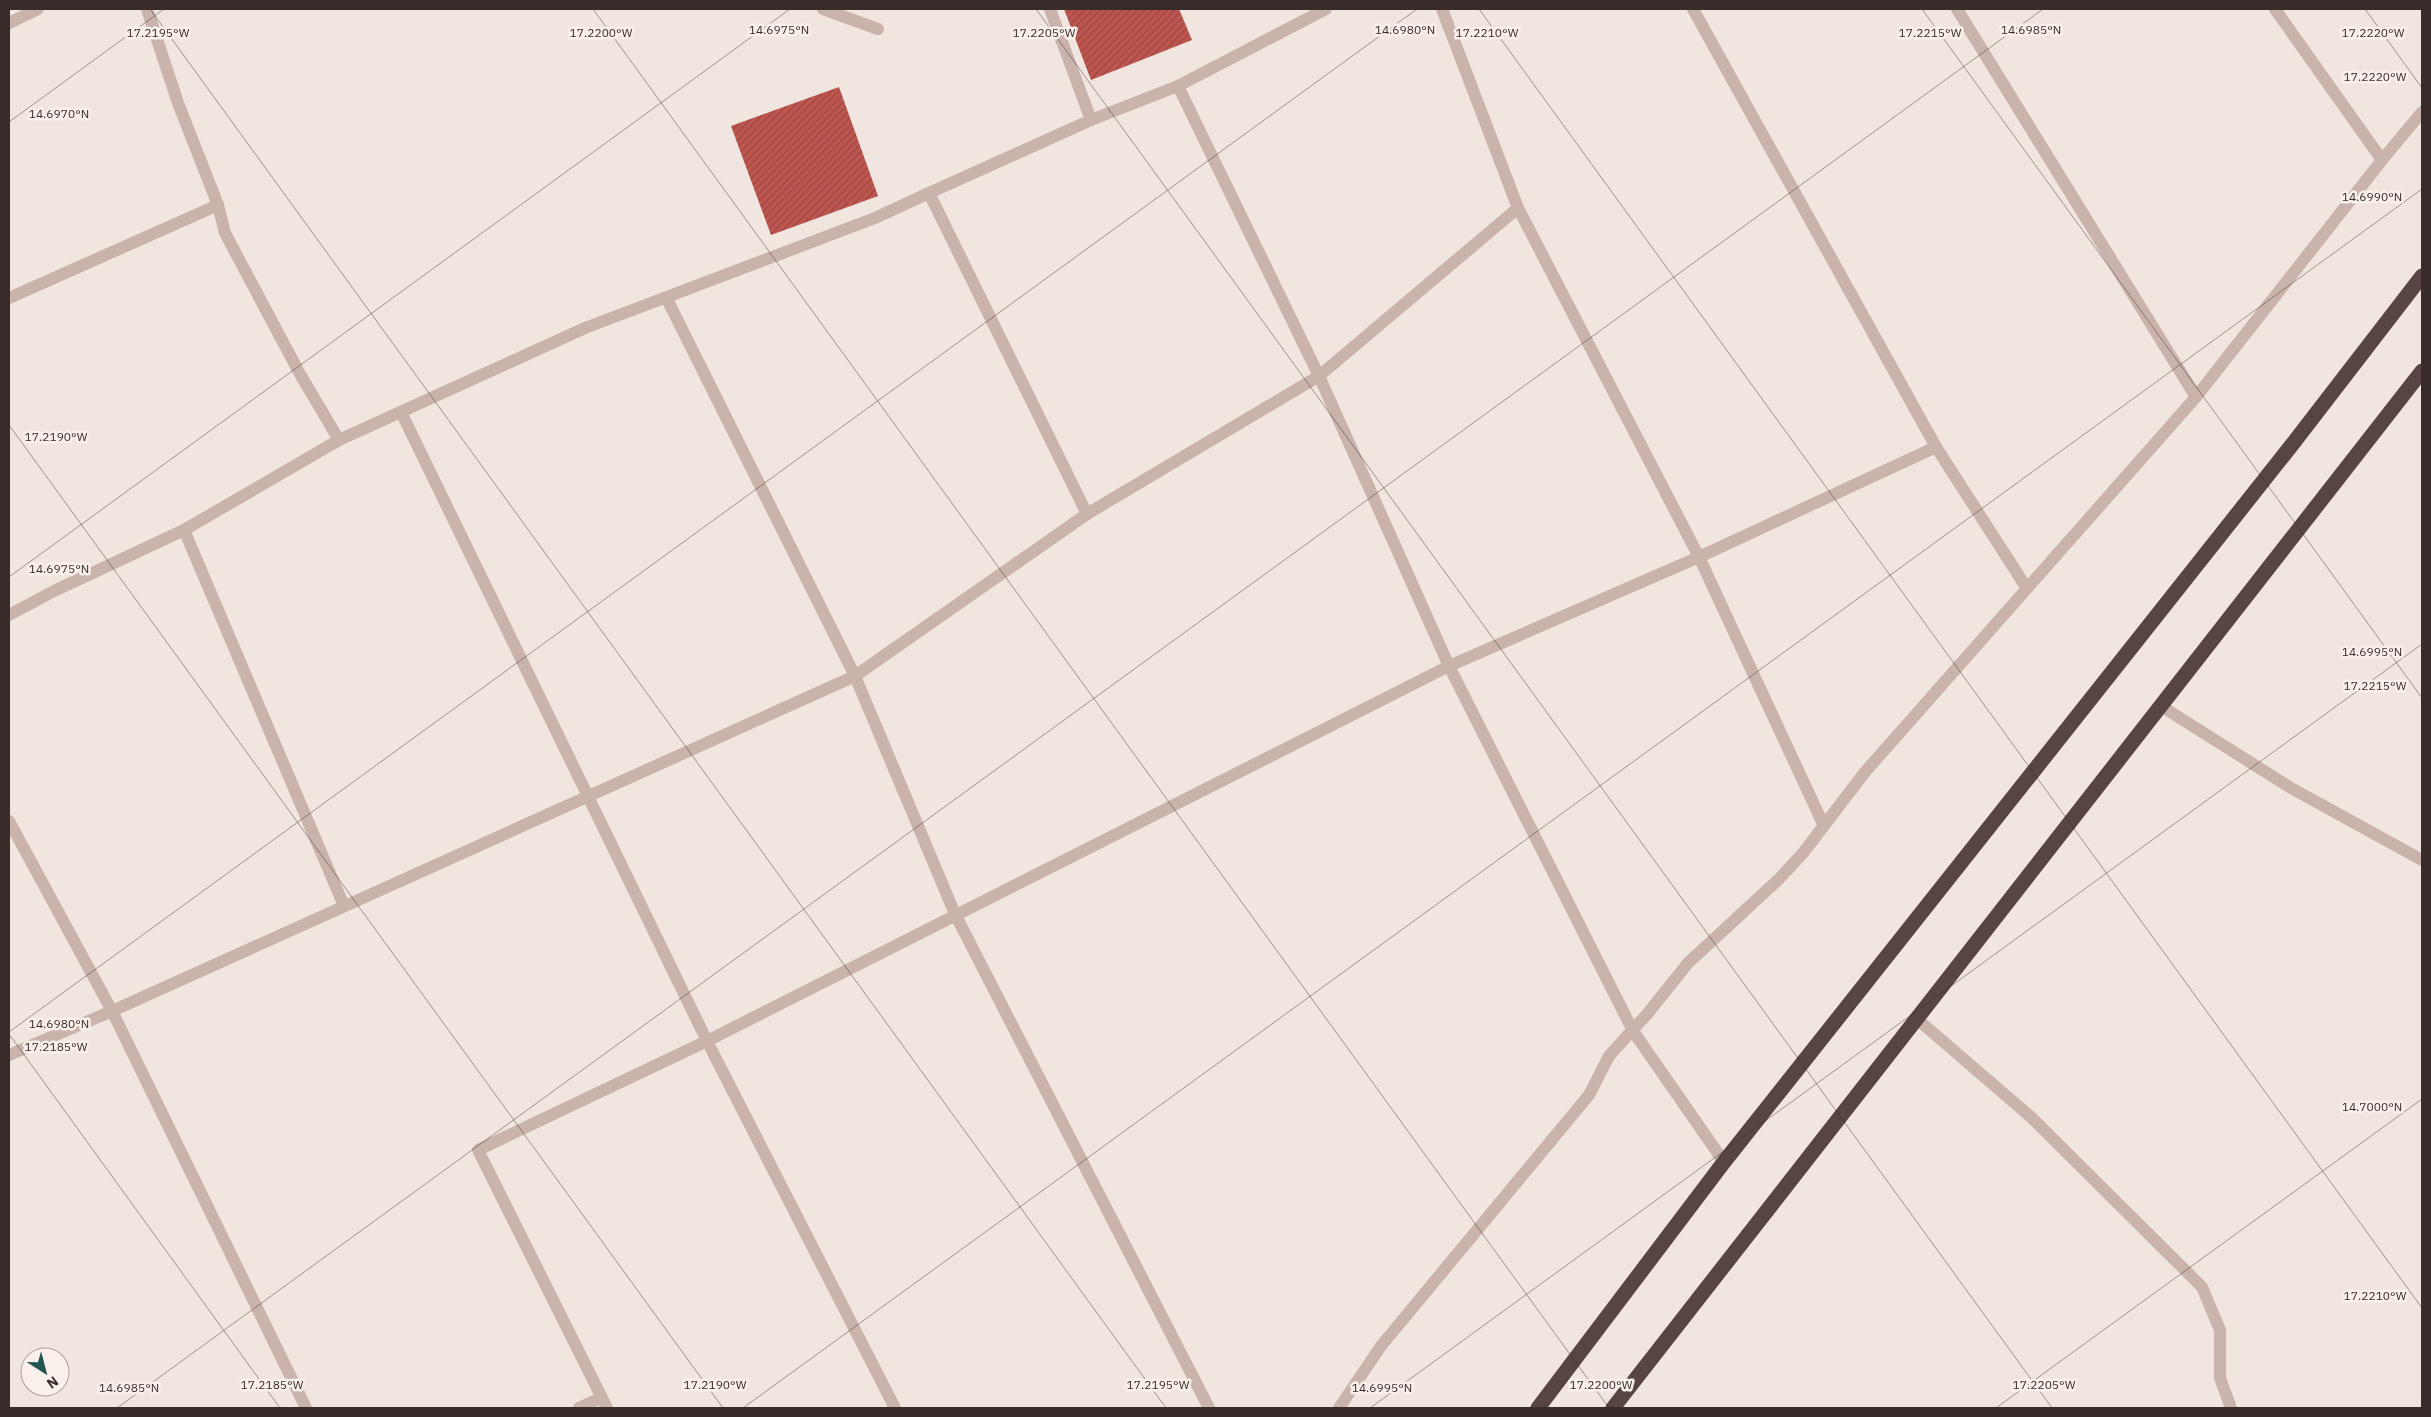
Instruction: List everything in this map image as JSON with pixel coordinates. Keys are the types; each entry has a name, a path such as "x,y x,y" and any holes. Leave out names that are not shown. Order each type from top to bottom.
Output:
{"highway":[{"path":"1538,1408 1724,1162 2291,446 2422,276"},
{"path":"1613,1408 2422,371"}],"street":[{"path":"9,23 38,9"},
{"path":"147,9 178,103 218,205 225,233 300,374 339,440"},
{"path":"823,9 878,29"},
{"path":"1050,9 1091,120"},
{"path":"9,615 54,591 184,530 339,440 585,328 667,299 875,218 1091,120 1178,86 1326,9"},
{"path":"1442,9 1518,208 1699,557 1824,826"},
{"path":"1693,9 1936,448 2026,587"},
{"path":"1957,9 2196,397"},
{"path":"2275,9 2382,160"},
{"path":"1178,86 1319,376 1449,666 1633,1031 1724,1162"},
{"path":"1339,1408 1381,1346 1589,1095 1609,1056 1633,1031 1688,963 1779,879 1803,853 1865,772 2026,587 2196,397 2382,160 2422,112"},
{"path":"929,193 1087,514"},
{"path":"9,298 218,205"},
{"path":"9,1055 855,676 1087,514 1319,376 1518,208"},
{"path":"667,299 855,676 955,914 1209,1408"},
{"path":"402,412 587,797 707,1041 895,1408"},
{"path":"579,1408 604,1403 478,1150 707,1041 1449,666 1699,557 1936,448"},
{"path":"184,530 344,906"},
{"path":"2161,706 2291,788 2422,860"},
{"path":"9,821 112,1010 306,1408"},
{"path":"1917,1019 2032,1118 2202,1287 2220,1330 2220,1378 2231,1408"}],"building":[{"path":"1064,9 1179,9 1192,40 1091,80"},
{"path":"839,87 878,196 771,235 731,126"}]}
